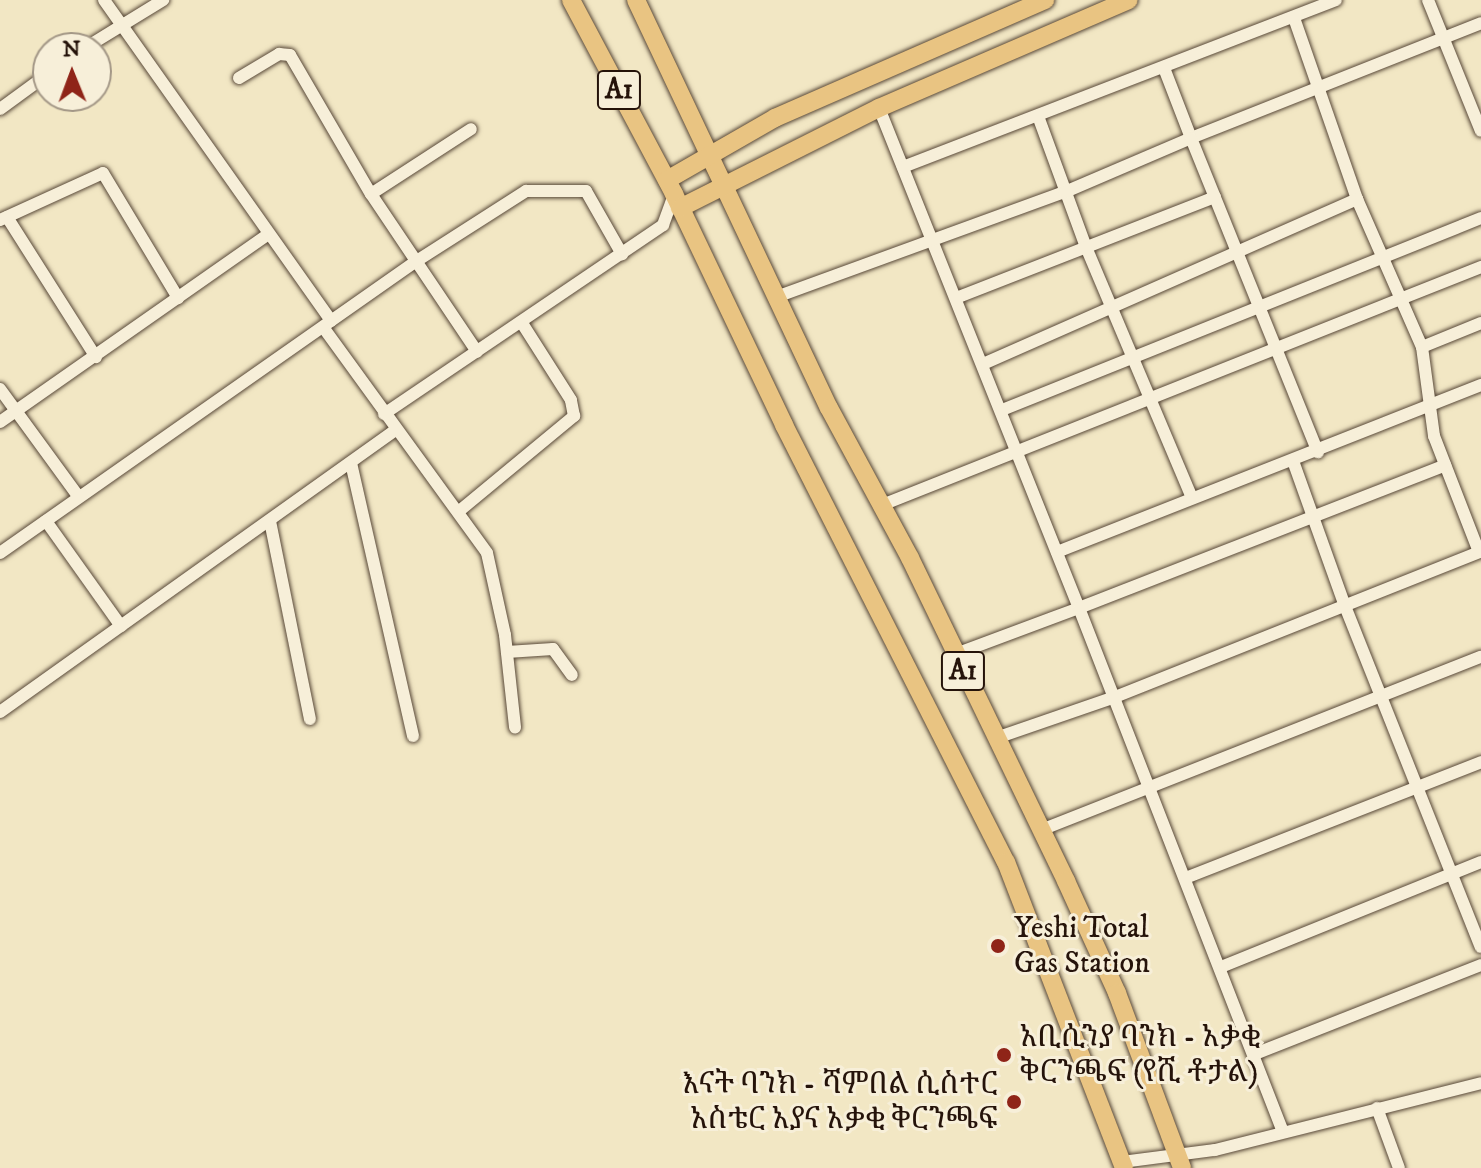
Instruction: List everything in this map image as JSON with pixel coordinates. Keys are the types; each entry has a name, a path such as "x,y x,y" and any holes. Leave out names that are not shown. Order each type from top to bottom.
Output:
{"main road":[{"name":"A1","path":"571,0 674,194 780,416 1006,862 1123,1165"},
{"name":"A1","path":"636,0 776,297 1041,830 1117,993 1180,1162"},
{"path":"674,194 709,157 775,118 1045,0"},
{"path":"674,194 722,184 879,108 1129,0"}],"street":[{"path":"104,0 327,324 384,414 487,553 507,652 515,727"},
{"path":"107,32 163,0"},
{"path":"903,167 1336,0"},
{"path":"1428,0 1481,131"},
{"path":"996,738 1115,697 1480,552 1434,436 1422,347 1403,297 1357,199 1294,18"},
{"path":"776,297 932,237 1065,192 1318,86 1481,23"},
{"path":"239,78 279,54 290,55 371,194 477,352"},
{"path":"1164,68 1279,347 1318,452"},
{"path":"0,109 32,86"},
{"path":"879,108 1188,877 1283,1132"},
{"path":"1038,116 1086,247 1191,496"},
{"path":"371,194 471,129"},
{"path":"96,357 3,219 103,173 178,298"},
{"path":"0,553 415,262 511,199 539,188 586,191 622,254"},
{"path":"384,414 663,225 674,194"},
{"path":"956,298 1215,197"},
{"path":"983,364 1357,199"},
{"path":"1002,410 1481,218"},
{"path":"0,422 266,236"},
{"path":"882,505 1016,449 1481,267"},
{"path":"458,512 574,416 571,400 522,323"},
{"path":"1422,347 1481,323"},
{"path":"1057,552 1191,496 1318,452 1481,385"},
{"path":"0,389 78,496"},
{"path":"0,712 396,430"},
{"path":"1293,461 1345,606 1481,947"},
{"path":"351,463 407,689 413,736"},
{"path":"955,654 1445,465"},
{"path":"46,521 121,626"},
{"path":"270,521 310,719"},
{"path":"507,652 553,649 572,675"},
{"path":"1041,830 1151,791 1481,657"},
{"path":"1188,877 1481,762"},
{"path":"1221,967 1481,862"},
{"path":"1255,1054 1481,965"},
{"path":"1123,1165 1180,1162 1283,1132 1481,1083"},
{"path":"1377,1108 1399,1168"}],"place":[{"name":"Yeshi Total Gas Station","path":"998,946"},
{"name":"አቢሲንያ ባንክ - አቃቂ ቅርንጫፍ (የሺ ቶታል)","path":"1004,1055"},
{"name":"እናት ባንክ - ሻምበል ሲስተር አስቴር አያና አቃቂ ቅርንጫፍ","path":"1014,1102"}]}
